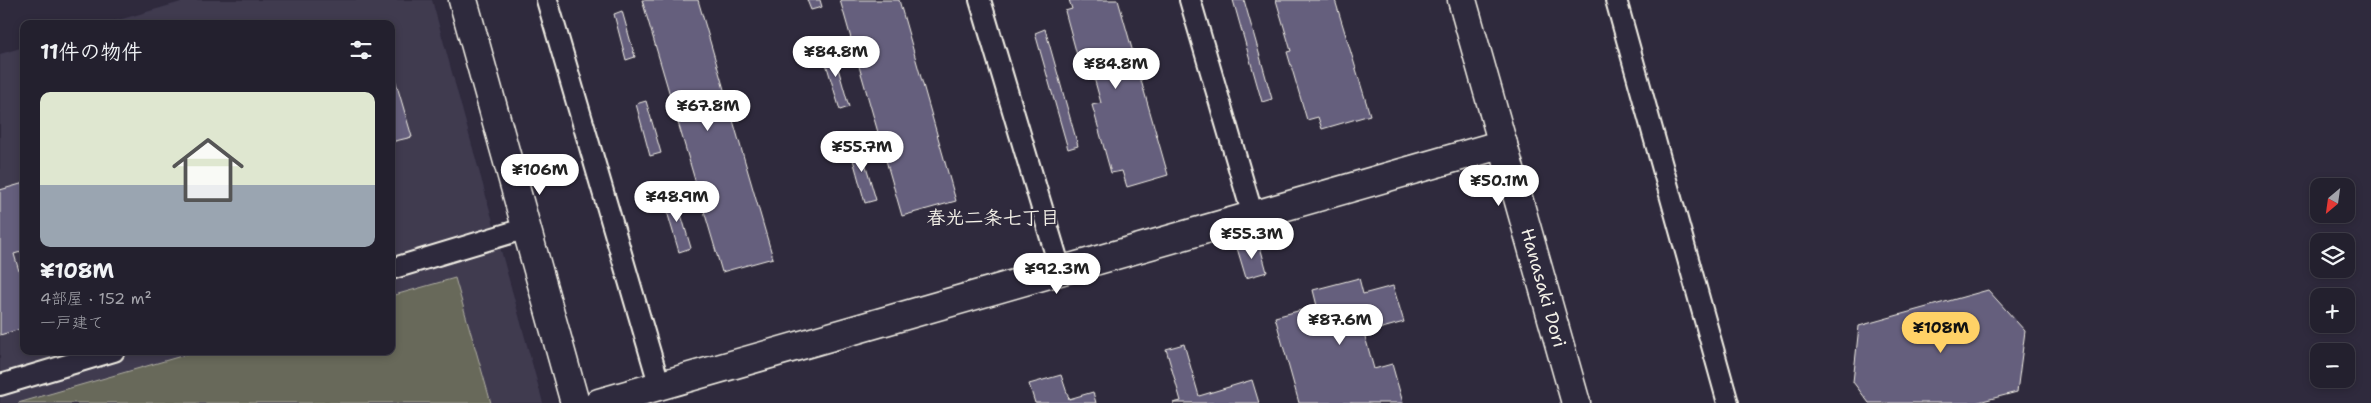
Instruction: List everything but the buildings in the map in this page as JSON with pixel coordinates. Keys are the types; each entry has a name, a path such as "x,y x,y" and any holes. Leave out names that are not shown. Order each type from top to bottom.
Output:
{"street":[{"path":"463,0 575,403"},
{"name":"Hanasaki Dori","path":"1462,0 1576,403"},
{"path":"599,403 1503,144"}],"lane":[{"path":"547,0 660,387"},
{"path":"980,0 1061,272"},
{"path":"1190,0 1253,216"},
{"path":"1616,0 1728,403"},
{"path":"395,268 527,228"},
{"path":"0,385 101,355"}],"shaded area":[{"path":"188,0 432,0 543,403 0,403 0,54 20,48 20,355 395,355 395,20 119,20"}],"green space":[{"path":"455,278 491,403 18,403 185,355 395,355 395,295"}],"district":[{"name":"春光二条七丁目","path":"993,217"}]}
